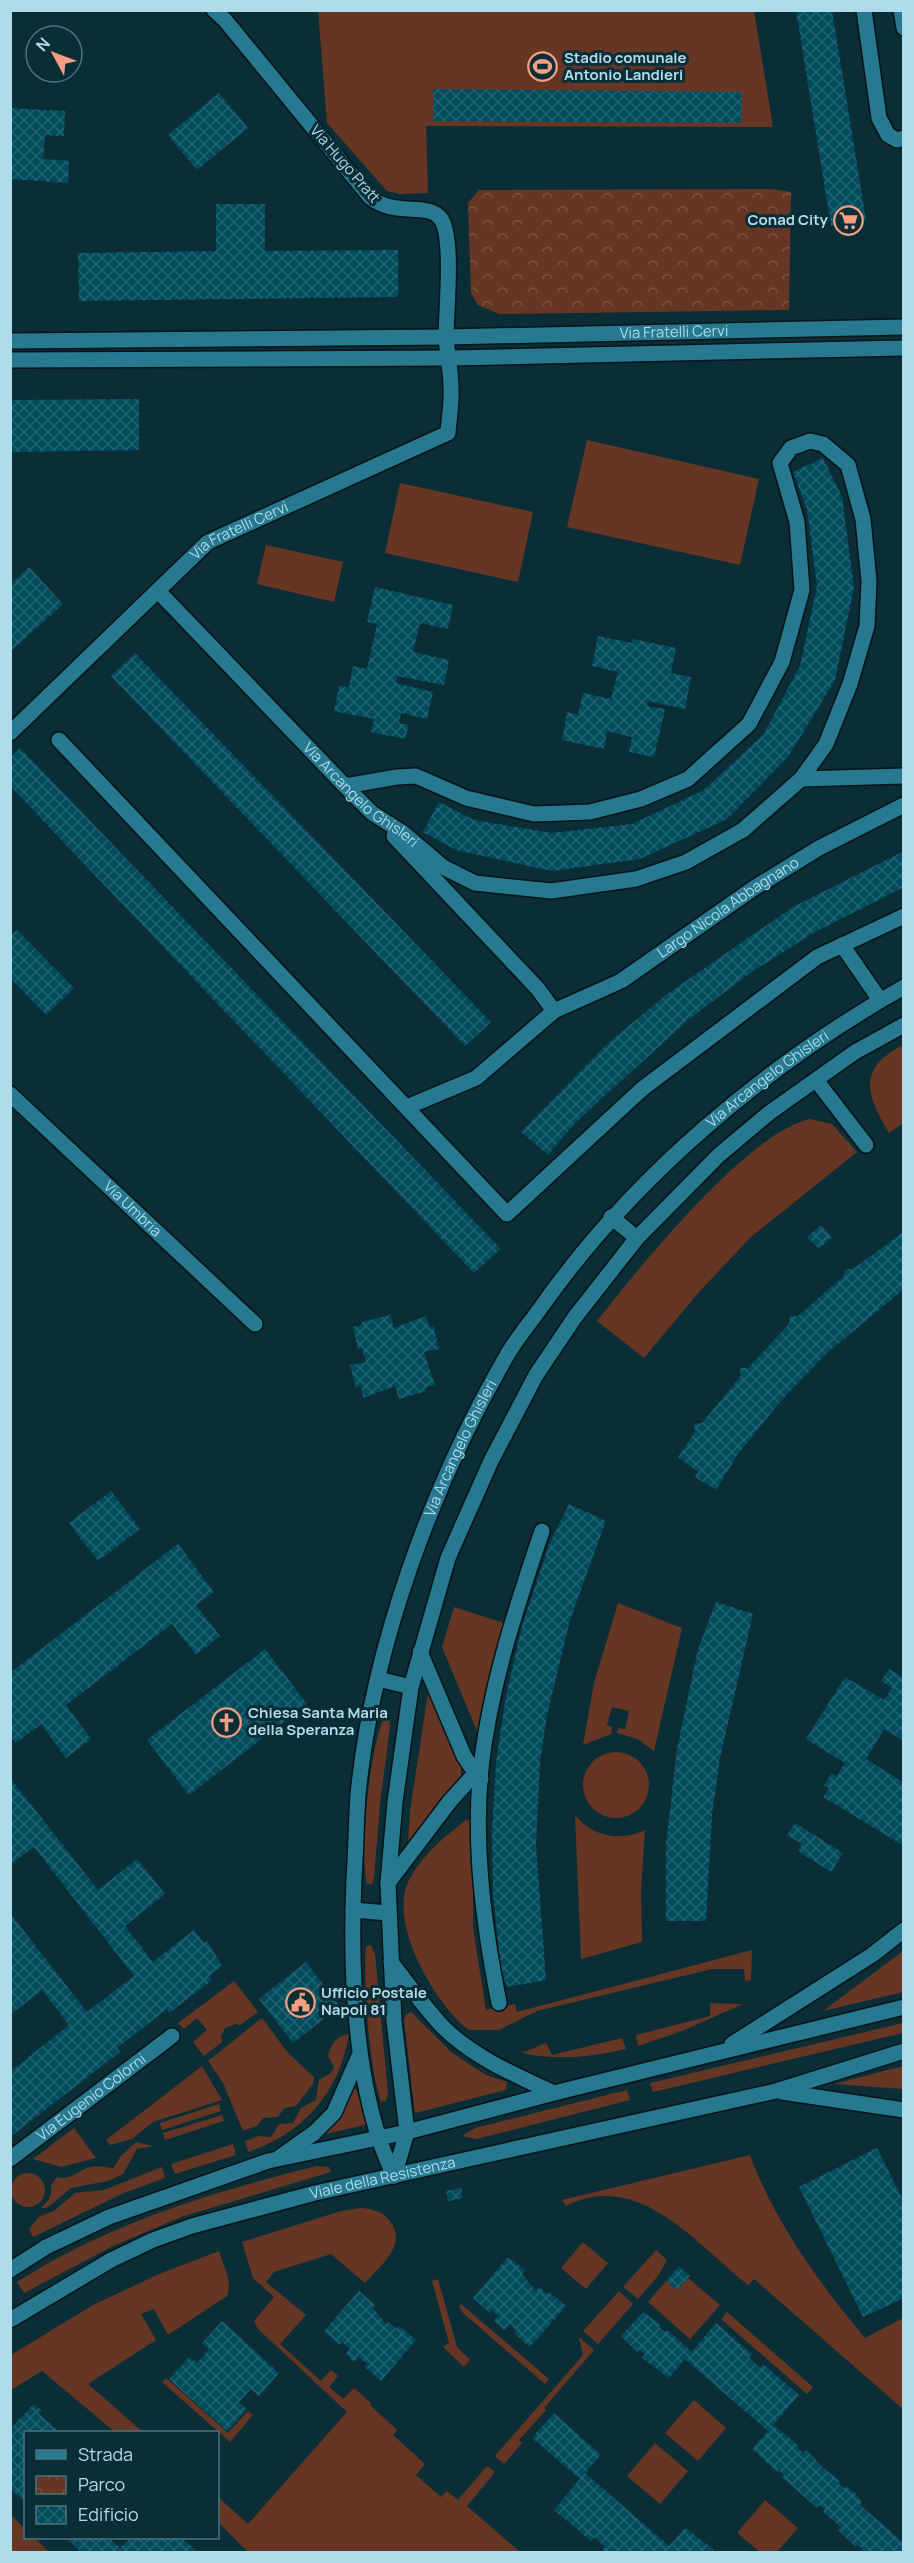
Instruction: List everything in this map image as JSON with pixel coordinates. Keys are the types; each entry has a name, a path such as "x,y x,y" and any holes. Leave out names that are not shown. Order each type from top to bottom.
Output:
{"street":[{"name":"Via Hugo Pratt","path":"214,10 225,20 370,197 380,206 395,210 428,209 441,218 445,229 449,288 446,337"},
{"path":"864,10 879,118 888,135 897,140 903,138"},
{"path":"901,10 903,28"},
{"name":"Via Fratelli Cervi","path":"10,341 446,337 903,327"},
{"name":"Via Fratelli Cervi","path":"10,733 208,542 448,434 451,390 446,337"},
{"name":"Via Fratelli Cervi","path":"10,360 449,358 903,348"},
{"name":"Via Arcangelo Ghisleri","path":"158,591 345,786 372,813 402,832 443,867 475,883 551,891 636,879 686,862 743,830 801,779 826,744 850,684 867,626 869,581 863,519 848,465 823,444 810,441 791,448 780,463 797,522 802,590 782,662 749,724 688,779 641,800 590,812 534,814 466,798 416,777 397,777 345,786"},
{"path":"59,740 507,1214 642,1089 817,957 903,916"},
{"path":"801,779 903,776"},
{"name":"Largo Nicola Abbagnano","path":"407,1107 476,1078 554,1011 621,981 754,888 819,848 903,805"},
{"path":"372,813 538,989 554,1011"},
{"path":"842,945 880,1000"},
{"name":"Via Arcangelo Ghisleri","path":"394,2176 378,2136 359,2056 353,1910 358,1793 378,1679 409,1568 463,1439 507,1355 554,1289 611,1217 742,1098 817,1041 903,987"},
{"name":"Via Arcangelo Ghisleri","path":"394,2176 407,2132 394,2021 388,1913 388,1883 395,1802 411,1687 448,1558 491,1461 536,1375 575,1317 637,1238 718,1155 769,1113 870,1042 903,1025"},
{"name":"Via Arcangelo Ghisleri","path":"816,1080 866,1145"},
{"name":"Via Umbria","path":"10,1094 255,1324"},
{"path":"611,1217 637,1238"},
{"path":"500,2003 484,1927 480,1838 481,1774 491,1709 508,1632 542,1531"},
{"path":"420,1652 464,1756 472,1768 481,1774"},
{"path":"378,1679 411,1687"},
{"path":"388,1883 450,1801 470,1779 481,1774"},
{"path":"353,1910 388,1913"},
{"path":"719,2052 872,1955 903,1930"},
{"path":"391,1962 426,2008 467,2047 509,2072 554,2093"},
{"path":"10,2270 46,2247 110,2217 268,2161 378,2136 407,2132 554,2093 903,2007"},
{"name":"Via Eugenio Colorni","path":"10,2159 172,2036"},
{"name":"Viale della Resistenza","path":"10,2320 111,2260 153,2240 192,2226 315,2193 776,2091 903,2051"},
{"name":"Via Arcangelo Ghisleri","path":"268,2161 280,2157 314,2133 334,2113 359,2056"},
{"name":"Viale della Resistenza","path":"776,2091 903,2110"}],"green space":[{"name":"Stadio comunale Antonio Landieri","path":"318,11 754,11 773,127 426,126 428,193 400,194 387,191 327,123"},
{"path":"771,189 791,192 789,310 499,314 478,305 471,293 468,203 479,190"},
{"path":"587,440 759,479 740,565 567,527"},
{"path":"400,483 533,512 518,582 385,553"},
{"path":"266,545 343,562 334,602 257,584"},
{"path":"903,1045 903,1123 889,1133 875,1106 870,1083 872,1073 878,1063"},
{"path":"810,1119 832,1124 857,1152 751,1237 700,1291 644,1358 597,1321 666,1238 726,1175 757,1148 785,1129"},
{"path":"618,1603 682,1628 654,1751 638,1739 617,1733 618,1728 625,1729 629,1711 612,1707 607,1725 612,1727 611,1734 583,1745 594,1683"},
{"path":"454,1607 504,1623 479,1736 442,1647"},
{"path":"428,1693 432,1693 461,1764 461,1779 412,1844 408,1843 410,1811"},
{"path":"384,1717 389,1717 390,1727 374,1877 372,1884 367,1884 364,1848 367,1800 374,1752"},
{"path":"616,1752 628,1755 639,1762 646,1773 649,1785 646,1797 639,1808 628,1815 616,1818 604,1815 593,1808 586,1797 583,1785 586,1773 593,1762 604,1755"},
{"path":"575,1815 598,1833 607,1835 626,1836 645,1830 641,1889 642,1942 581,1959"},
{"path":"466,1820 473,1820 473,1928 486,2010 515,2004 517,2012 752,1950 751,1980 745,1981 744,1969 712,1969 537,2011 499,2030 469,2030 442,2002 429,1982 409,1939 404,1917 404,1897 409,1880 427,1854"},
{"path":"371,1945 375,1954 388,2094 386,2101 381,2102 373,2068 366,2003 366,1946"},
{"path":"903,1951 903,1992 823,2011"},
{"path":"234,1981 258,2012 240,2025 225,2028 221,2036 222,2042 204,2056 193,2042 207,2030 197,2018 184,2029 178,2023"},
{"path":"710,2003 743,2004 682,2031 638,2046 636,2035 710,2016"},
{"path":"411,2012 452,2053 486,2075 507,2082 506,2090 415,2113 404,2020"},
{"path":"262,2018 288,2053 314,2077 313,2084 296,2106 284,2108 278,2117 263,2118 257,2126 243,2131 223,2083 208,2061"},
{"path":"903,2023 903,2033 653,2092 650,2083"},
{"path":"349,2034 337,2075 316,2108 286,2134 248,2152 245,2141 259,2136 271,2137 279,2124 293,2123 301,2108 316,2100 319,2080 331,2073 334,2067 328,2056 331,2048 337,2039"},
{"path":"622,2038 626,2049 600,2054 548,2057 522,2053 546,2043 552,2055"},
{"path":"202,2066 222,2100 153,2122 132,2139 110,2145 106,2140"},
{"path":"903,2066 903,2089 834,2084"},
{"path":"355,2087 369,2124 321,2135 341,2114"},
{"path":"627,2090 630,2100 477,2139 462,2136 475,2128"},
{"path":"219,2104 221,2111 162,2130 160,2123"},
{"path":"222,2115 224,2121 165,2140 163,2133"},
{"path":"74,2128 96,2158 61,2167 33,2159"},
{"path":"136,2142 153,2146 137,2149 123,2174 108,2181 71,2188 47,2208 41,2208 49,2198 51,2185 57,2177 70,2177 93,2166 113,2168 121,2156"},
{"path":"233,2144 236,2155 175,2174 171,2164"},
{"path":"750,2155 785,2228 831,2296 865,2338 903,2318 903,2409 754,2279 748,2285 665,2217 642,2204 618,2197 593,2197 566,2206 562,2200"},
{"path":"317,2166 329,2167 331,2172 181,2217 113,2246 24,2293 17,2282 52,2261 125,2226 200,2199"},
{"path":"162,2167 165,2178 124,2193 33,2237 29,2229 40,2216 54,2211 75,2193 104,2190"},
{"path":"28,2173 40,2178 45,2190 40,2202 28,2207 16,2202 11,2190 16,2178"},
{"path":"361,2208 384,2215 395,2230 394,2247 390,2255 365,2283 331,2254 274,2272 266,2282 306,2315 280,2344 321,2381 331,2370 338,2376 329,2387 343,2399 354,2388 371,2403 370,2405 397,2430 393,2435 425,2464 416,2475 441,2497 447,2491 458,2500 487,2466 495,2472 467,2506 520,2552 248,2552 219,2523 219,2498 248,2524 347,2412 258,2329 254,2321 274,2297 253,2278 242,2242 341,2211"},
{"path":"583,2242 608,2263 586,2289 561,2268"},
{"path":"656,2250 667,2260 658,2276 638,2299 623,2287"},
{"path":"219,2251 228,2279 229,2291 227,2296 168,2335 154,2309 141,2314 156,2340 88,2384 142,2431 114,2431 42,2371 11,2390 11,2355 93,2305 159,2274"},
{"path":"688,2278 720,2305 690,2339 648,2302 666,2281 677,2290"},
{"path":"438,2279 457,2347 470,2360 464,2367 443,2347 449,2343 432,2281"},
{"path":"619,2291 633,2304 598,2344 583,2331"},
{"path":"461,2304 549,2379 545,2384 463,2313 459,2306"},
{"path":"727,2312 813,2387 807,2394 721,2319"},
{"path":"579,2337 594,2350 544,2408 546,2410 519,2440 522,2443 504,2464 495,2456 583,2355"},
{"path":"166,2378 228,2433 248,2411 253,2415 230,2442 162,2382"},
{"path":"694,2400 726,2428 698,2461 665,2433"},
{"path":"655,2443 688,2471 660,2504 627,2476"},
{"path":"765,2500 798,2528 777,2552 760,2552 737,2533"},
{"path":"11,2515 24,2528 24,2539 36,2539 49,2552 11,2552"}],"building":[{"path":"796,10 832,10 866,220 831,226"},
{"path":"433,89 742,92 741,123 433,121"},
{"path":"219,93 248,128 197,170 168,135"},
{"path":"10,108 65,111 64,136 45,135 43,159 69,161 68,183 10,179"},
{"path":"216,204 265,204 265,251 398,250 398,297 79,301 78,253 216,251"},
{"path":"139,399 139,450 10,452 10,400"},
{"path":"823,458 842,497 854,587 835,680 788,757 727,819 640,859 552,871 456,850 423,832 439,802 474,820 552,833 632,824 704,790 764,734 800,666 817,586 807,509 793,472"},
{"path":"29,567 63,604 10,652 10,585"},
{"path":"375,587 453,605 448,629 420,623 413,652 449,660 444,685 397,676 396,683 433,692 427,719 401,713 399,723 409,725 405,739 371,732 374,719 334,711 339,686 349,687 353,666 367,669 377,624 367,622"},
{"path":"598,636 632,643 633,639 676,648 671,673 691,677 685,709 648,701 647,706 665,709 654,757 629,752 632,737 607,731 604,749 562,740 567,712 578,715 583,693 611,699 618,672 592,666"},
{"path":"135,653 491,1022 465,1046 111,676"},
{"path":"20,748 501,1249 474,1273 10,786 10,758"},
{"path":"904,851 904,887 813,933 750,973 688,1020 575,1123 548,1155 521,1132 606,1045 666,995 793,907"},
{"path":"17,930 74,988 46,1015 10,978 10,936"},
{"path":"904,1224 904,1289 827,1353 780,1402 738,1454 716,1490 695,1477 698,1472 678,1457 695,1432 694,1424 702,1423 741,1376 740,1368 748,1368 789,1324 790,1316 798,1316 844,1276 845,1269 853,1269 902,1233"},
{"path":"821,1225 832,1237 819,1249 807,1237"},
{"path":"390,1315 394,1328 426,1316 429,1326 433,1326 439,1349 424,1352 435,1385 426,1387 426,1391 399,1399 395,1386 363,1398 361,1386 356,1388 350,1365 366,1362 362,1348 358,1349 353,1327 362,1325 362,1322"},
{"path":"111,1491 140,1529 98,1561 69,1523"},
{"path":"569,1504 606,1521 570,1620 547,1715 540,1762 536,1845 546,1980 507,1987 501,1969 493,1894 492,1833 496,1762 506,1696 522,1626 549,1545"},
{"path":"178,1544 214,1592 196,1605 220,1636 196,1655 172,1624 66,1705 91,1739 66,1758 41,1724 16,1743 10,1736 10,1673"},
{"path":"716,1602 753,1614 720,1758 712,1815 706,1921 666,1921 666,1844 677,1749 698,1649"},
{"name":"Chiesa Santa Maria della Speranza","path":"265,1649 307,1704 189,1795 147,1740"},
{"path":"889,1669 904,1678 904,1741 884,1729 866,1759 904,1783 904,1846 823,1797 829,1788 824,1785 832,1773 837,1776 845,1763 806,1739 845,1677 884,1700 892,1688 881,1681"},
{"path":"10,1778 98,1890 137,1859 165,1894 125,1926 153,1962 194,1930 204,1943 207,1941 222,1966 209,1976 212,1980 169,2013 167,2009 117,2048 120,2052 10,2137 10,2072 69,2025 42,1990 10,2015 10,1913 87,2012 134,1976 34,1847 10,1865"},
{"path":"795,1823 843,1853 831,1872 798,1851 802,1844 787,1835"},
{"name":"Ufficio Postale Napoli 81","path":"306,1962 340,2006 293,2043 259,1999"},
{"path":"877,2148 904,2202 904,2298 863,2317 799,2187"},
{"path":"461,2188 463,2198 448,2201 446,2191"},
{"path":"508,2257 525,2270 522,2274 536,2291 539,2287 547,2294 549,2292 566,2306 530,2347 514,2333 516,2330 510,2324 504,2330 494,2321 499,2316 492,2310 490,2313 473,2298"},
{"path":"679,2266 690,2276 677,2290 666,2281"},
{"path":"359,2291 375,2305 373,2308 386,2324 388,2322 397,2329 399,2326 416,2340 381,2381 365,2367 367,2364 359,2357 354,2362 346,2354 350,2349 342,2342 340,2345 324,2331"},
{"path":"643,2312 661,2325 659,2327 664,2332 667,2330 692,2352 716,2323 752,2354 749,2358 760,2368 763,2364 799,2395 773,2425 799,2446 797,2448 803,2453 806,2450 840,2481 838,2483 844,2488 846,2486 856,2494 862,2502 860,2505 904,2543 904,2552 862,2552 862,2548 857,2545 856,2547 838,2530 841,2527 823,2512 825,2510 819,2505 817,2508 782,2477 784,2475 779,2470 777,2472 752,2449 768,2431 685,2359 669,2378 642,2358 645,2354 639,2350 637,2352 621,2336"},
{"path":"222,2321 279,2373 259,2396 251,2389 239,2402 247,2409 227,2431 169,2379 189,2357 197,2363 209,2349 202,2343"},
{"path":"34,2404 42,2411 39,2414 59,2431 24,2431 24,2500 10,2489 10,2429"},
{"path":"554,2413 601,2455 585,2473 669,2546 685,2528 713,2549 713,2552 604,2552 602,2550 605,2547 594,2537 591,2541 554,2510 580,2479 532,2438"},
{"path":"68,2539 110,2539 120,2548 129,2539 182,2539 198,2552 81,2552"}],"place":[{"name":"Stadio comunale Antonio Landieri","path":"543,67"},
{"name":"Conad City","path":"849,220"},
{"name":"Chiesa Santa Maria della Speranza","path":"227,1722"},
{"name":"Ufficio Postale Napoli 81","path":"300,2002"}]}
